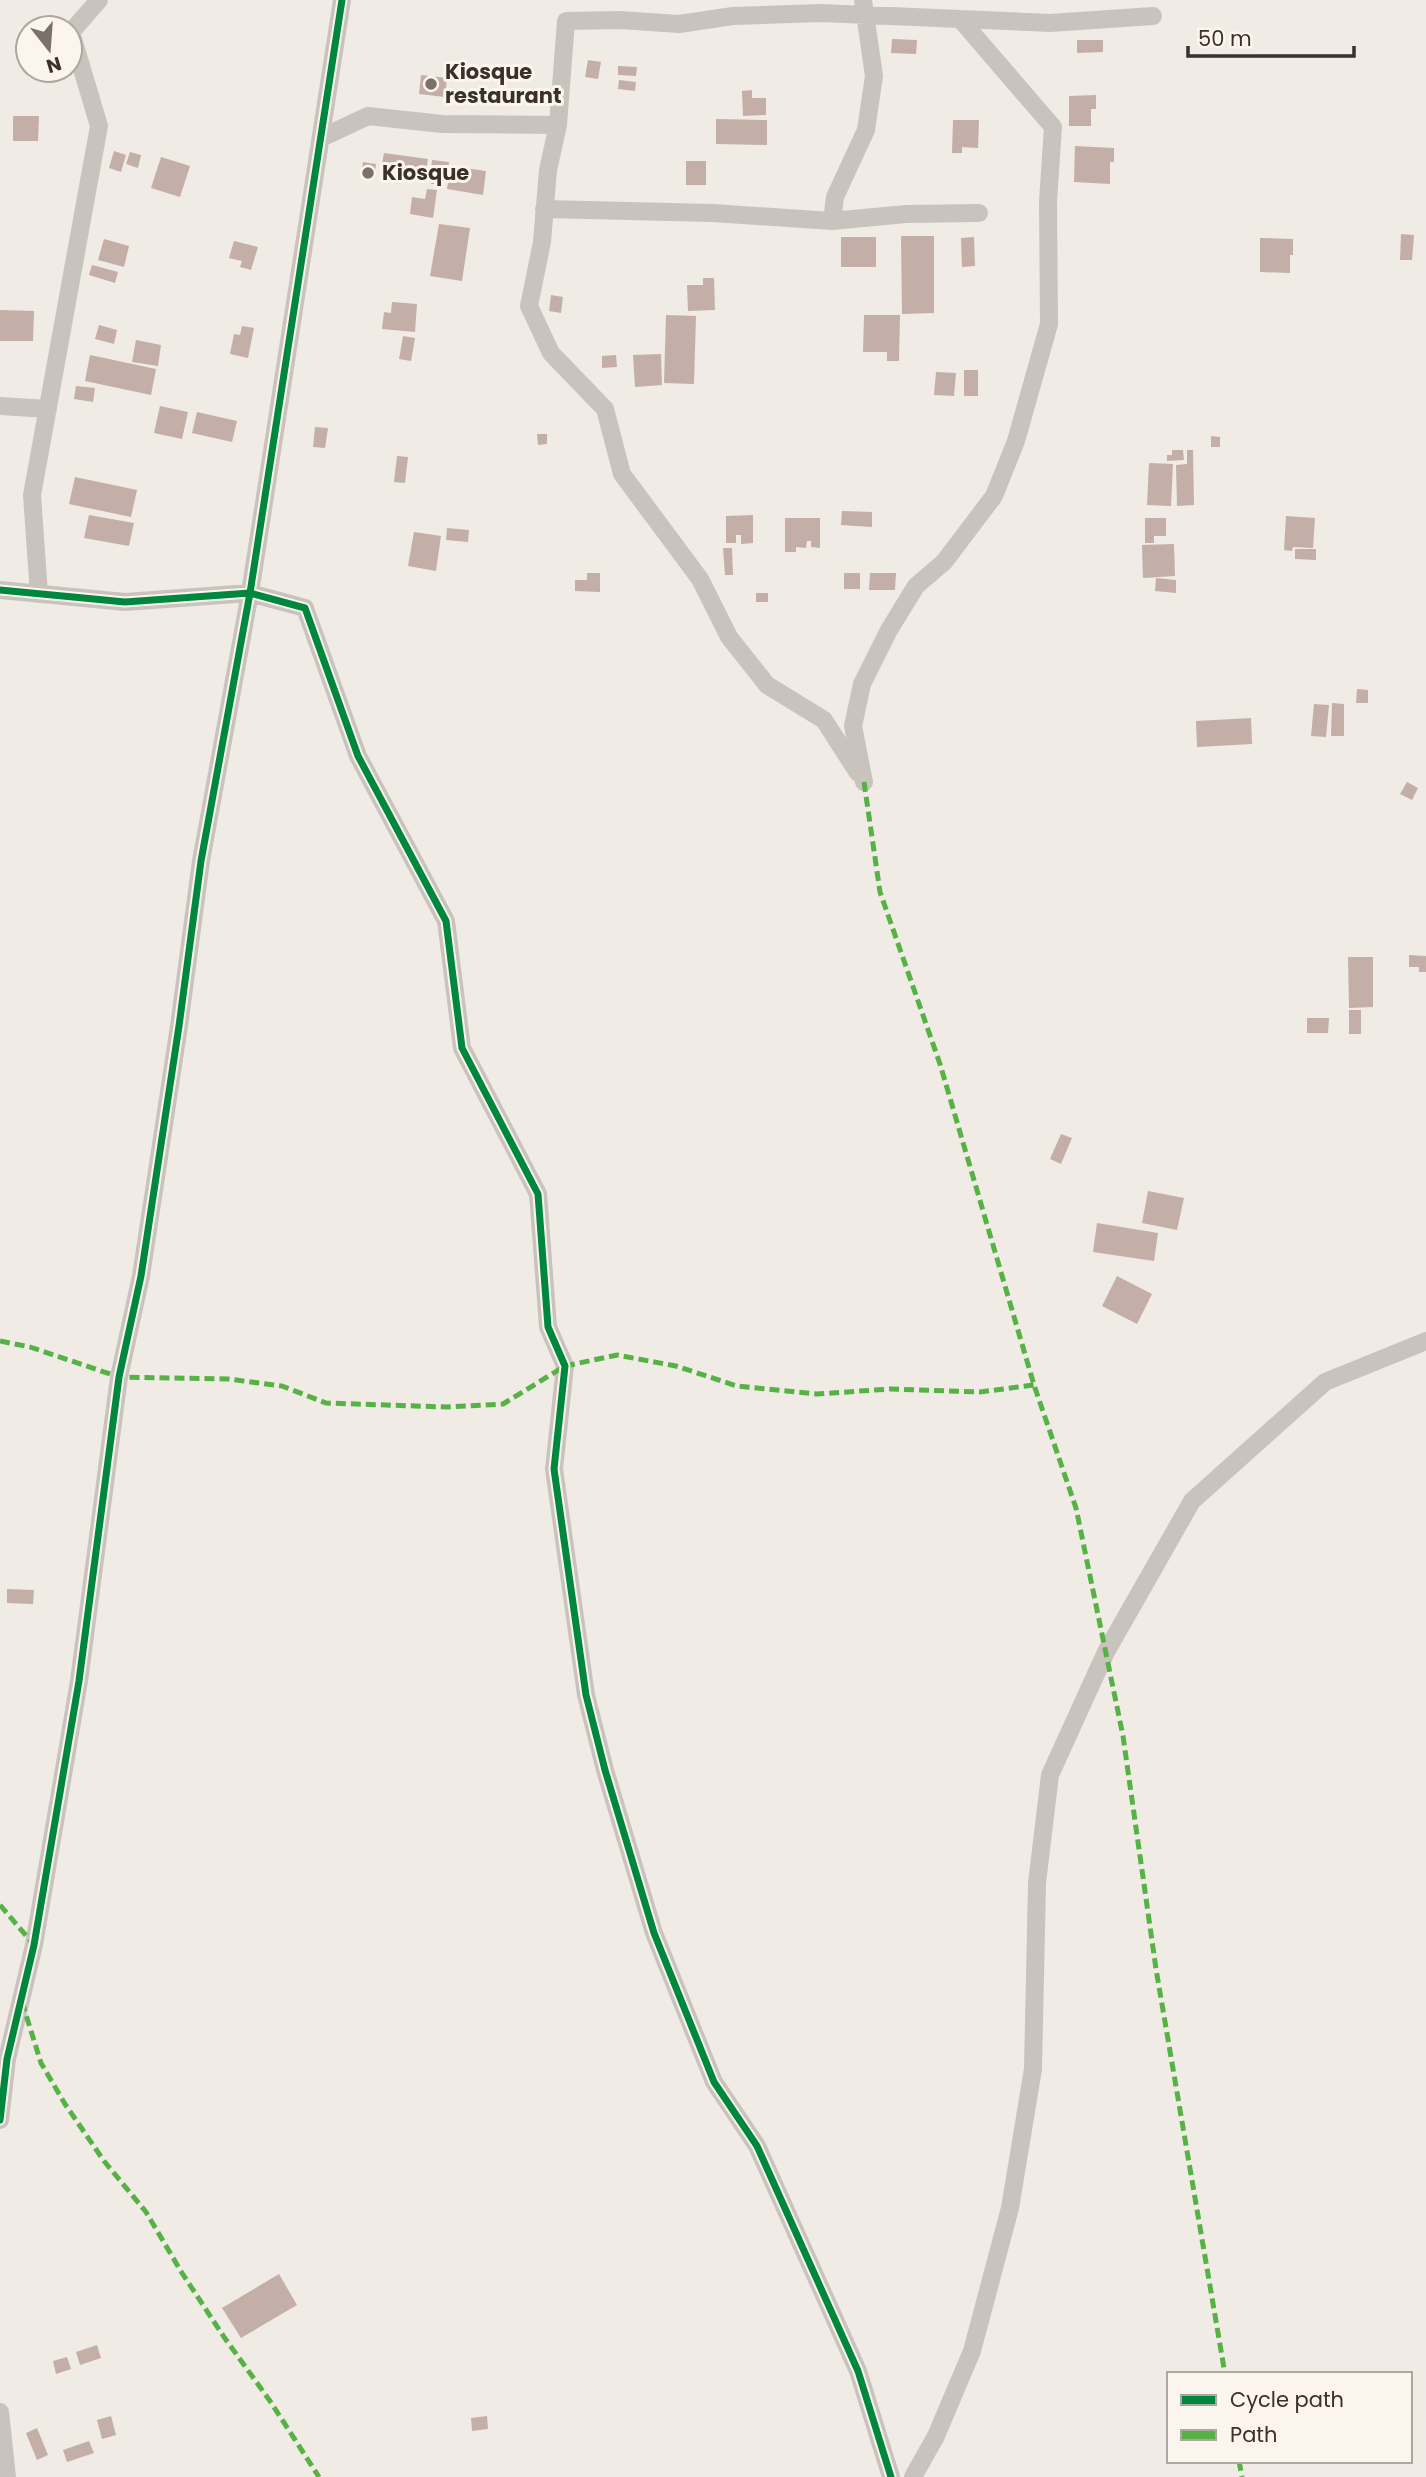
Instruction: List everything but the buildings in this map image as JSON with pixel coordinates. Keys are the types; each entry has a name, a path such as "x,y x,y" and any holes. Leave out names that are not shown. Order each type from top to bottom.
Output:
{"street":[{"path":"39,594 32,495 99,126 71,32 99,0"},
{"path":"0,2120 7,2059 34,1945 79,1681 119,1377 141,1276 201,861 250,593 342,0"},
{"path":"832,221 835,197 866,130 874,76 863,8"},
{"path":"960,19 1053,127 1048,201 1049,324 1016,441 994,496 944,562 916,586 889,630 862,684 853,726 864,782 824,720 767,685 729,638 701,579 622,474 605,409 551,353 529,306 542,242 548,170 558,125 566,21 620,20 679,24 733,16 821,13 863,8 960,19 1050,23 1153,16"},
{"path":"321,138 368,116 442,124 558,125"},
{"path":"544,209 713,213 832,221 906,214 979,213"},
{"path":"0,406 48,409"},
{"path":"0,590 125,602 250,593 304,607 358,756 446,920 462,1048 538,1194 548,1326 565,1366 554,1469 586,1695 605,1770 654,1933 714,2082 757,2146 858,2371 891,2477"},
{"path":"913,2477 936,2436 972,2351 1010,2208 1033,2068 1037,1883 1050,1775 1106,1652 1192,1500 1325,1382 1426,1341"},
{"path":"0,2412 7,2477"}],"marked path":[{"path":"864,782 880,892 940,1064 1034,1385 1076,1508 1123,1736 1156,1969 1225,2372"},
{"path":"0,1341 30,1347 119,1377 228,1379 282,1386 326,1403 447,1407 503,1404 565,1366 617,1355 676,1366 737,1386 817,1394 890,1389 980,1392 1034,1385"},
{"path":"0,1905 34,1945"},
{"path":"22,2002 41,2063 65,2104 104,2161 146,2212 182,2273 319,2477"},
{"path":"1239,2463 1242,2477"}],"cycle path":[{"path":"0,2120 7,2059 34,1945 79,1681 119,1377 141,1276 201,861 250,593 342,0"},
{"path":"0,590 125,602 250,593 305,608 358,756 446,921 462,1048 538,1194 548,1327 565,1366 554,1469 586,1695 605,1770 654,1933 714,2082 757,2146 858,2371 891,2477"}],"place":[{"name":"Kiosque restaurant","path":"431,84"},
{"name":"Kiosque","path":"368,173"}]}
